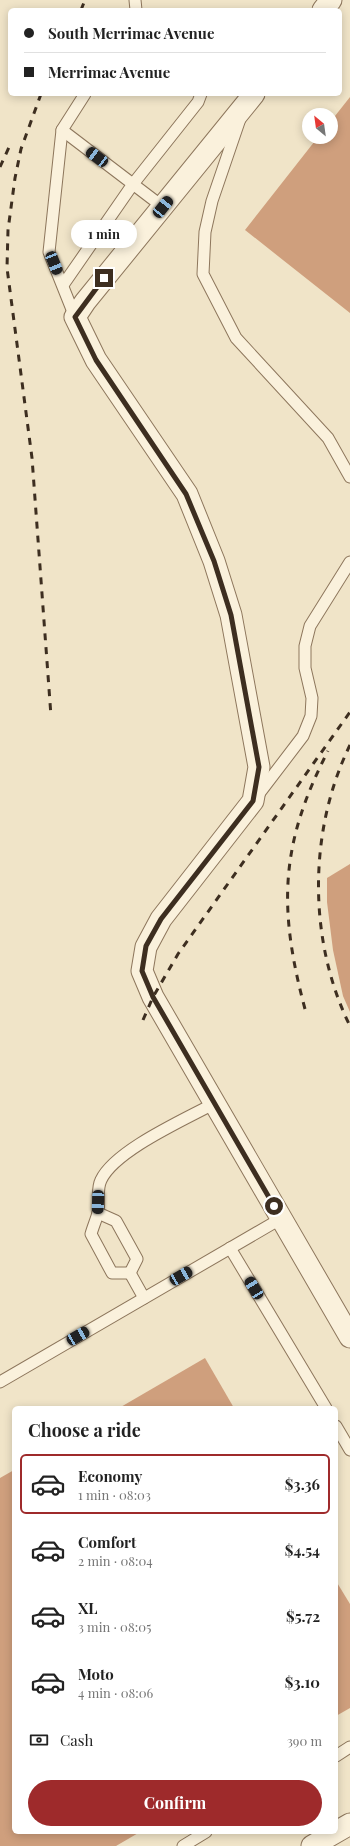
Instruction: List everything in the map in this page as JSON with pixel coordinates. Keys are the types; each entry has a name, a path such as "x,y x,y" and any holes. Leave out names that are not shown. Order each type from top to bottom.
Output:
{"street":[{"path":"325,8 331,0"},
{"path":"250,100 85,302 75,317 96,360 186,494 214,561 231,615 259,767 253,801 161,919 146,946 142,971 153,997 350,1337"},
{"path":"338,1832 350,1824"},
{"path":"323,1843 336,1834"}],"lane":[{"path":"75,317 49,252 62,130 84,96"},
{"path":"62,285 133,184 198,102 200,96"},
{"path":"250,100 212,201 204,232 203,274 236,338 328,438 350,477"},
{"path":"62,130 163,207"},
{"path":"253,801 303,736 311,710 312,698 304,668 305,646 310,626 350,562"},
{"path":"130,1272 112,1273 91,1234 98,1213 98,1192 101,1179 114,1164 129,1152 161,1132 215,1103"},
{"path":"98,1213 116,1222 137,1259 130,1272"},
{"path":"0,1382 282,1218"},
{"path":"230,1248 325,1406"},
{"path":"130,1272 144,1298"},
{"path":"338,1429 350,1450"},
{"path":"338,1755 350,1747"},
{"path":"183,1846 203,1834"}],"building":[{"path":"350,97 350,313 245,230 313,144 338,144 338,112"},
{"path":"350,864 350,1012 343,996 333,950 327,902 327,878"},
{"path":"205,1358 233,1406 122,1406"},
{"path":"12,1471 12,1834 137,1834 116,1846 0,1846 0,1478"},
{"path":"338,1584 350,1604 350,1708 338,1715"}],"railway":[{"path":"82,8 85,0"},
{"path":"40,96 21,149 15,178 8,230 7,268 32,458 51,716"},
{"path":"0,167 10,145"},
{"path":"143,1020 153,997 178,954 350,712"},
{"path":"350,745 336,778 326,813 320,849 318,886 320,922 326,958 336,993 350,1026"},
{"path":"305,1009 296,973 290,939 288,877 300,816 312,785 328,751"}],"route":[{"path":"104,278 75,317 96,360 186,494 214,561 231,615 259,767 253,801 161,919 146,946 142,971 153,997 274,1206"}]}
